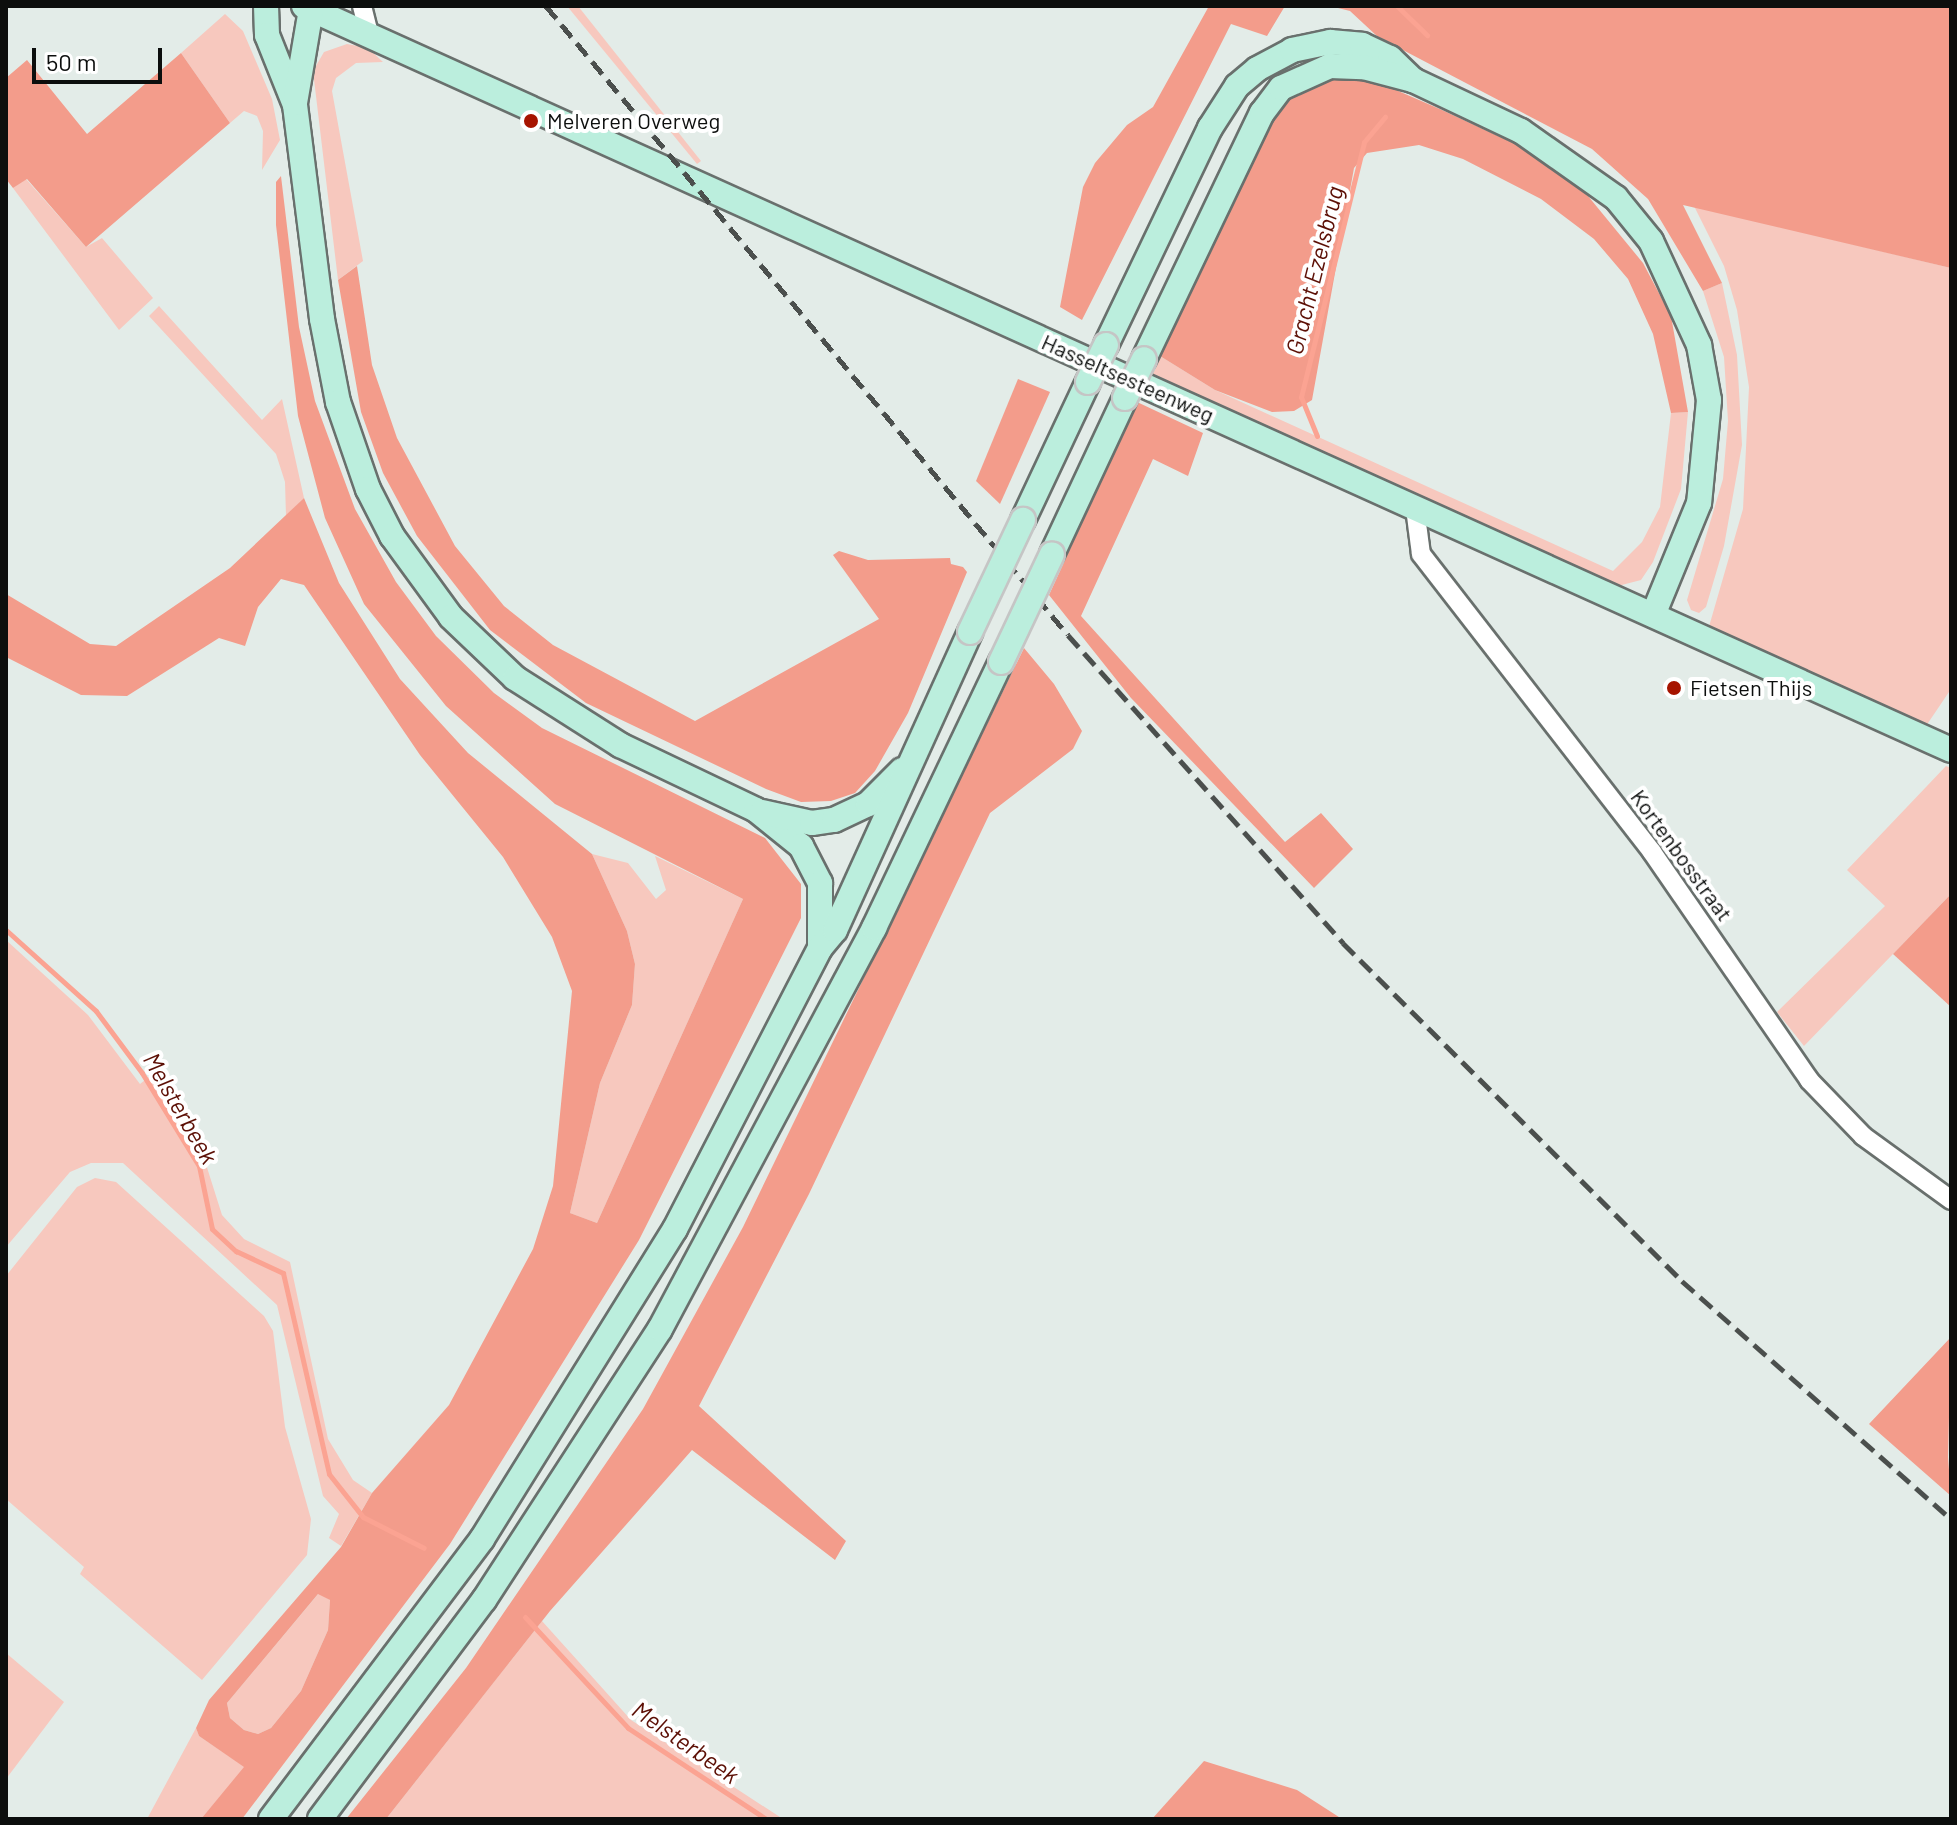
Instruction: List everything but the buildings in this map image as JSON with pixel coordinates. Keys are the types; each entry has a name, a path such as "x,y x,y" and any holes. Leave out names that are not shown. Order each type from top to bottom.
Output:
{"main road":[{"path":"266,6 267,35 295,105"},
{"path":"307,8 295,105 322,319 338,402 368,489 406,558 480,649 550,704 620,745 756,810 812,823 834,820 868,804 908,763"},
{"name":"Hasseltsesteenweg","path":"307,8 1951,750"},
{"path":"271,1819 482,1539 592,1369 675,1229 820,948 835,930 908,763 1177,193 1237,86 1292,50 1330,42 1362,45 1390,58 1413,80"},
{"path":"320,1819 490,1592 599,1428 716,1230 874,928 1218,203 1262,113 1281,88 1330,66 1363,67 1413,80 1521,131 1567,160 1616,198 1651,241 1676,286 1699,345 1709,400 1699,503 1653,615"},
{"path":"756,810 801,846 813,863 823,902 820,948"}],"street":[{"path":"362,6 370,38"},
{"name":"Kortenbosstraat","path":"1415,508 1421,554 1652,852 1809,1080 1863,1136 1951,1200"}],"shaded area":[{"path":"567,6 578,6 701,161 697,164"},
{"path":"1209,6 1285,6 1267,36 1231,24 1082,320 1060,307 1083,187 1095,163 1127,125 1153,107"},
{"path":"1330,6 1951,6 1951,268 1683,205 1722,283 1703,291 1648,199 1592,149 1378,37 1350,11"},
{"path":"225,14 243,31 272,99 280,140 262,170 263,131 257,116 244,111 230,123 181,53"},
{"path":"347,44 368,48 383,62 356,63 336,78 332,91 363,261 338,280 313,71 324,52"},
{"path":"181,53 230,123 86,247 27,179 13,188 6,179 6,78 27,60 87,134"},
{"path":"1336,75 1373,80 1442,110 1524,148 1579,185 1643,263 1671,316 1688,412 1671,413 1653,334 1628,279 1594,239 1541,199 1463,159 1419,145 1367,153 1354,168 1312,400 1294,411 1272,412 1215,390 1160,356 1273,119 1291,97"},
{"path":"281,176 299,327 315,401 355,509 396,582 436,636 494,693 542,728 765,838 801,884 801,918 639,1240 450,1544 242,1819 201,1819 244,1767 199,1736 196,1728 209,1700 341,1547 372,1493 449,1405 533,1249 553,1186 572,991 552,937 503,857 420,755 304,585 281,579 258,607 245,646 219,638 127,696 81,695 6,657 6,594 90,644 116,646 230,568 304,498 339,583 400,679 468,753 592,854 627,931 635,964 632,1005 600,1083 570,1213 597,1223 743,899 555,804 446,706 364,604 325,518 298,416 276,225 276,182","holes":["318,1594 330,1600 328,1630 301,1691 271,1728 258,1734 244,1730 230,1718 227,1703"]},
{"path":"26,179 86,247 102,238 153,298 119,330 13,188"},
{"path":"1694,206 1951,268 1951,689 1926,726 1708,630 1743,509 1749,387 1737,310 1724,266"},
{"path":"357,266 372,365 397,438 455,546 504,606 553,645 695,721 879,619 833,555 839,551 868,560 950,558 951,564 963,567 967,572 908,713 875,771 855,793 831,801 801,802 766,789 586,703 490,630 417,536 383,473 361,412 338,280"},
{"path":"1722,283 1737,355 1742,445 1724,546 1706,607 1699,613 1691,610 1687,600 1723,479 1728,421 1724,357 1703,291"},
{"path":"159,306 262,420 282,399 304,498 286,516 285,482 276,454 149,316"},
{"path":"1160,356 1215,390 1613,571 1642,542 1660,507 1671,413 1688,412 1681,489 1653,562 1641,580 1614,587 1151,375"},
{"path":"1018,379 1050,392 1000,504 976,481"},
{"path":"1137,402 1203,433 1188,476 1153,459 1081,616 1285,842 1321,813 1353,849 1314,888 1131,698 1049,595"},
{"path":"1024,648 1054,684 1082,731 1073,749 990,813 809,1194 699,1406 846,1541 835,1560 692,1450 550,1611 386,1819 346,1819 466,1668 643,1409 743,1227"},
{"path":"1946,766 1951,768 1951,894 1804,1046 1777,1012 1885,906 1847,870"},
{"path":"592,854 628,863 656,899 666,890 655,856 743,899 597,1223 570,1213 600,1083 632,1005 635,964 627,931"},
{"path":"1951,894 1951,1007 1893,954"},
{"path":"6,940 88,1015 140,1084 154,1073 198,1139 222,1215 244,1239 290,1262 328,1439 353,1480 372,1493 341,1546 329,1538 339,1514 323,1496 277,1305 123,1163 91,1163 70,1172 6,1247"},
{"path":"95,1178 116,1182 264,1316 273,1331 285,1427 311,1519 307,1555 202,1680 80,1574 84,1567 6,1499 6,1276 77,1187"},
{"path":"1951,1337 1948,1457 1951,1496 1869,1424"},
{"path":"319,1593 330,1600 328,1630 301,1691 271,1728 258,1734 244,1730 230,1718 227,1703"},
{"path":"542,1621 631,1720 783,1819 386,1819"},
{"path":"6,1653 64,1702 6,1779"},
{"path":"196,1728 199,1736 245,1767 201,1819 147,1819"},
{"path":"1204,1761 1297,1790 1342,1819 1152,1819"}],"waterway":[{"name":"Gracht Ezelsbrug","path":"1397,6 1427,35"},
{"name":"Gracht Ezelsbrug","path":"1317,436 1301,397 1364,142 1385,117"},
{"name":"Melsterbeek","path":"6,930 96,1011 142,1073 199,1166 212,1229 236,1251 283,1273 329,1474 363,1517 424,1548"},
{"name":"Melsterbeek","path":"525,1617 628,1728 766,1819"}],"railway":[{"path":"546,6 1068,635 1343,943 1682,1281 1951,1519"}],"place":[{"name":"Melveren Overweg","path":"531,121"},
{"name":"Fietsen Thijs","path":"1674,688"}]}
